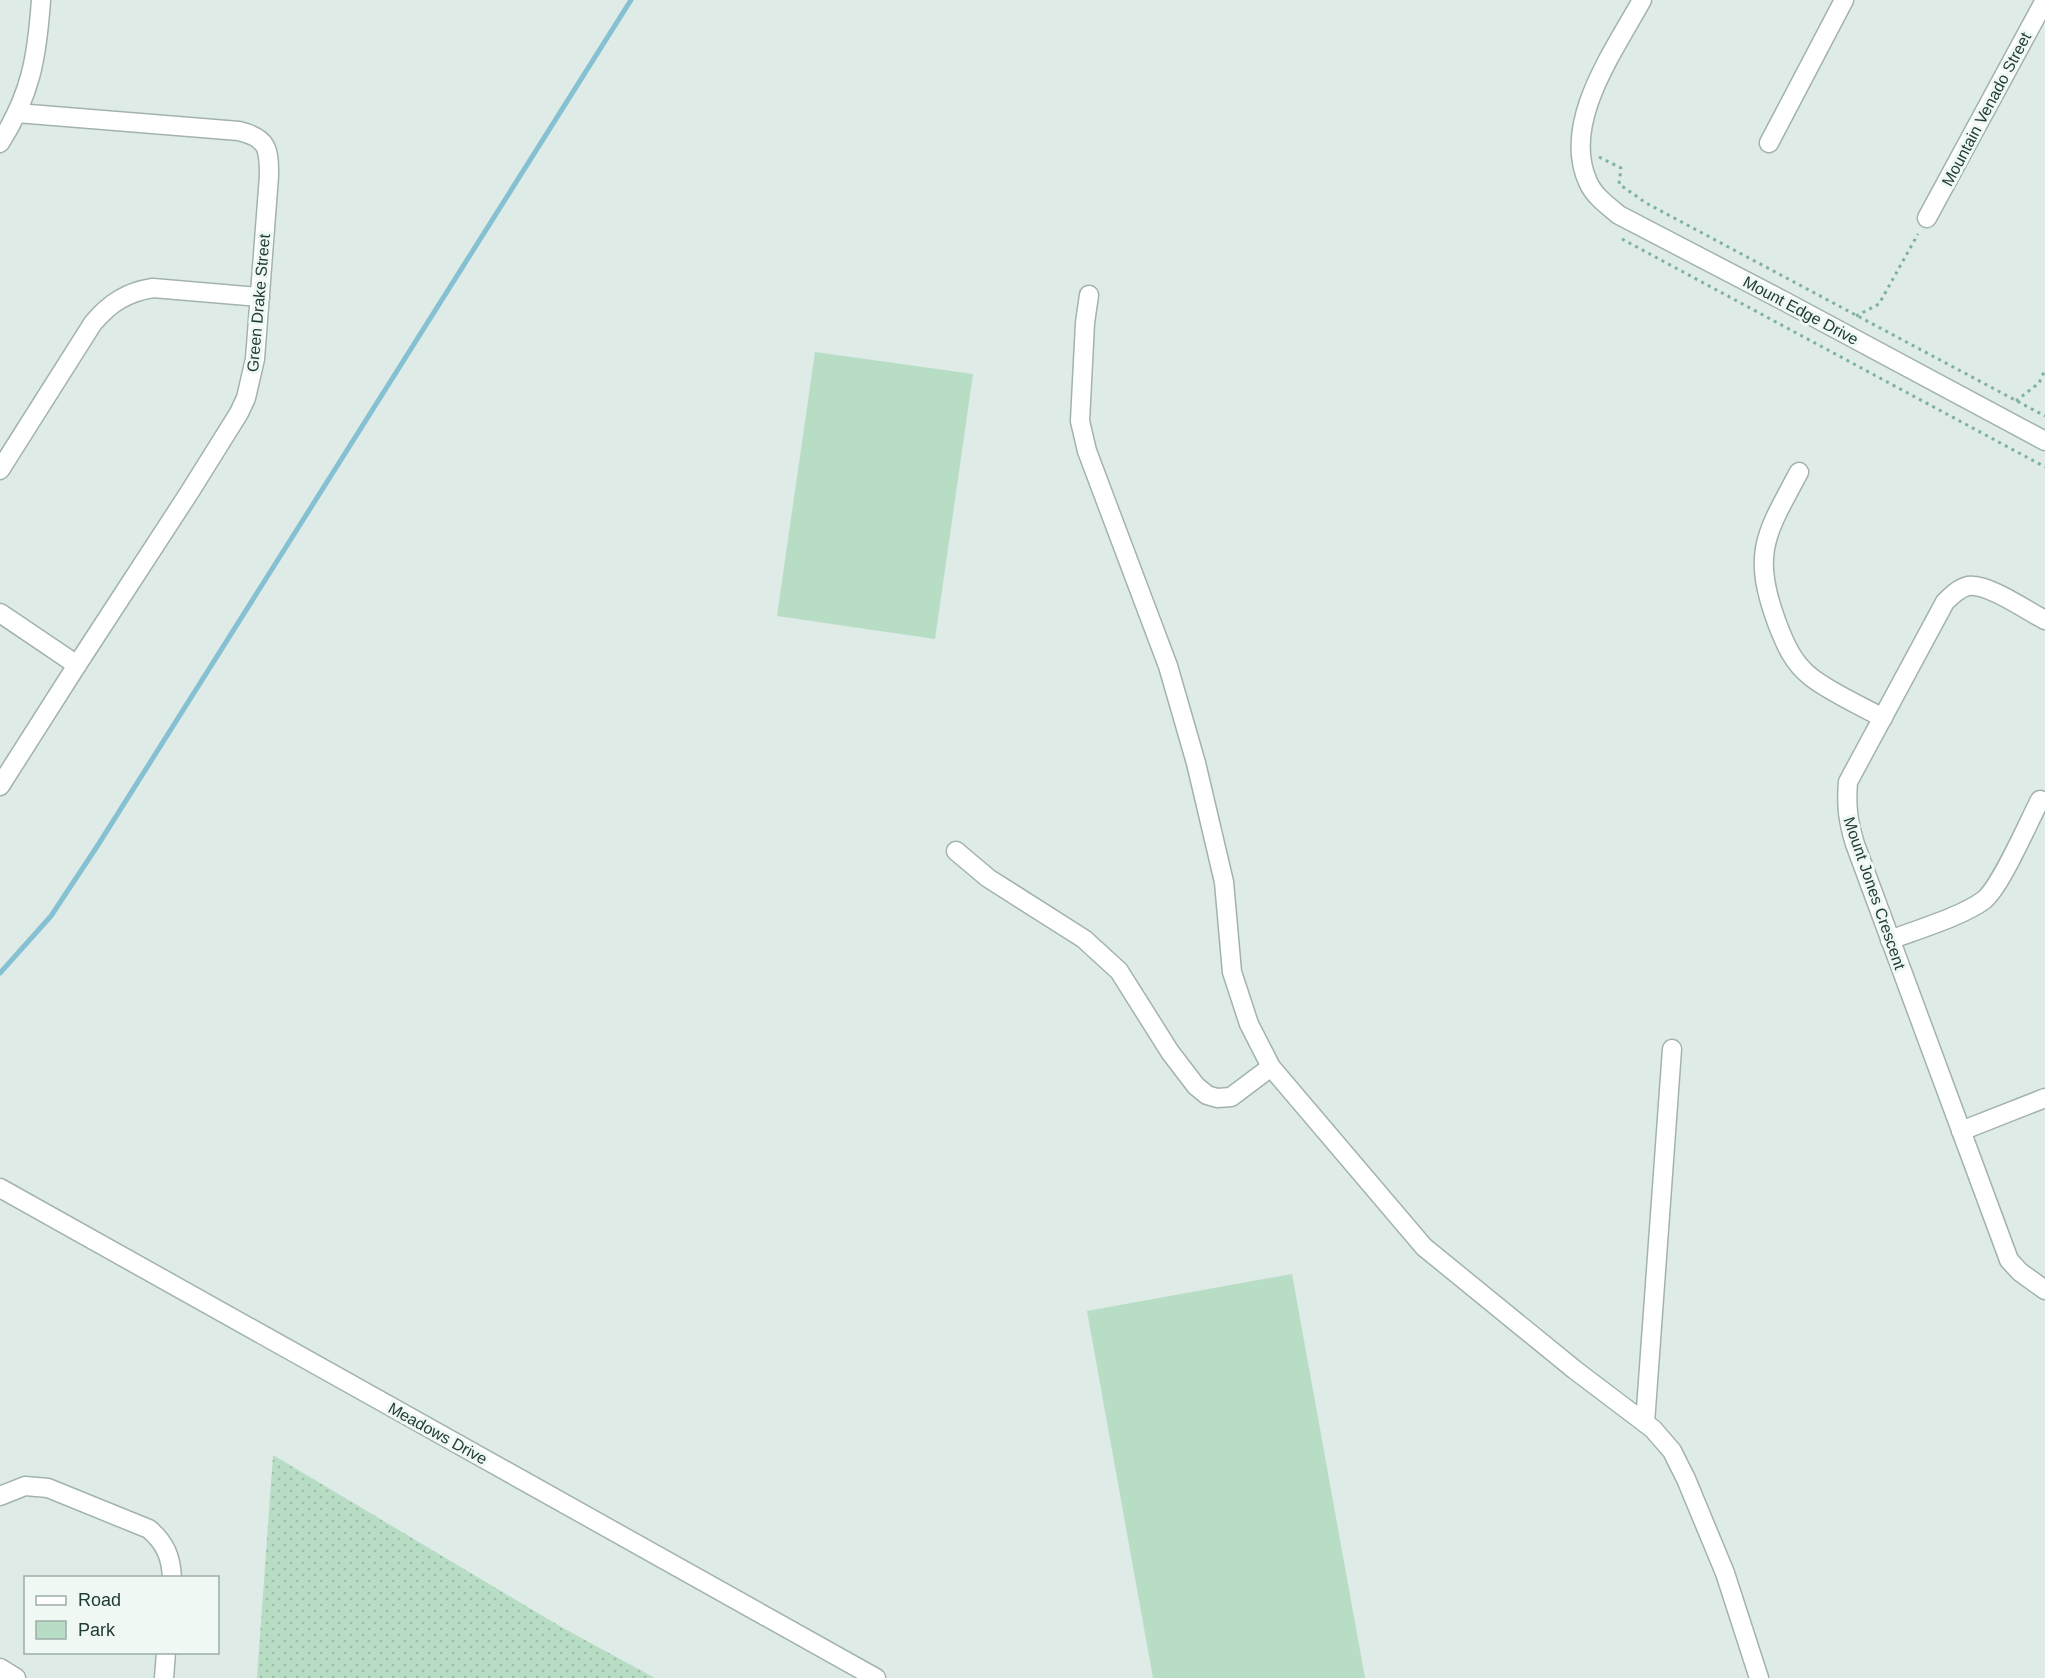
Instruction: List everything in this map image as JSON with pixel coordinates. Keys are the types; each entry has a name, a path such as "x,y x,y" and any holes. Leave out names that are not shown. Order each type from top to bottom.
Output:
{"street":[{"path":"0,143 26,95 35,61 41,0"},
{"path":"1580,152 1581,130 1591,94 1642,0"},
{"path":"1769,143 1844,0"},
{"name":"Mountain Venado Street","path":"1927,218 2045,0"},
{"name":"Green Drake Street","path":"0,786 239,413 251,381 255,359 269,163 263,142 254,135 239,131 17,113"},
{"name":"Mount Edge Drive","path":"1580,152 1588,183 1600,200 1619,215 1785,301 2045,441"},
{"path":"0,470 93,323 105,309 116,301 138,291 153,288 260,297"},
{"path":"1089,295 1085,323 1080,421 1087,451 1168,666 1196,763 1224,882 1232,972 1249,1024 1270,1067 1424,1247 1645,1424 1672,1451 1725,1573 1759,1678"},
{"path":"1799,472 1769,531 1764,549 1763,569 1771,607 1786,646 1798,666 1812,678 1883,718"},
{"name":"Mount Jones Crescent","path":"2045,620 1985,588 1968,586 1955,592 1945,602 1848,782 1846,806 1852,833 1890,940 2009,1260 2020,1272 2045,1290"},
{"path":"0,614 76,665"},
{"path":"1890,940 1967,910 1984,900 1996,885 2040,800"},
{"path":"956,851 988,878 1084,939 1119,971 1170,1052 1196,1086 1207,1095 1217,1098 1231,1097 1270,1067"},
{"path":"1645,1424 1672,1049"},
{"path":"1962,1131 2045,1098"},
{"name":"Meadows Drive","path":"0,1188 876,1678"},
{"path":"0,1496 25,1486 48,1488 140,1525 159,1538 165,1547 170,1557 172,1576"},
{"path":"164,1678 166,1654"},
{"path":"0,1668 16,1678"}],"path":[{"path":"1580,152 1621,168 1619,184 1646,203 2045,416"},
{"path":"1856,316 1879,304 1927,218"},
{"path":"1622,239 2045,467"},
{"path":"2016,401 2038,383 2045,370"}],"green space":[{"path":"815,352 973,374 935,639 777,616"},
{"path":"1292,1274 1365,1678 1153,1678 1087,1311"},
{"path":"273,1455 563,1628 655,1678 257,1678"}],"waterway":[{"path":"0,973 51,916 98,845 631,0"}]}
